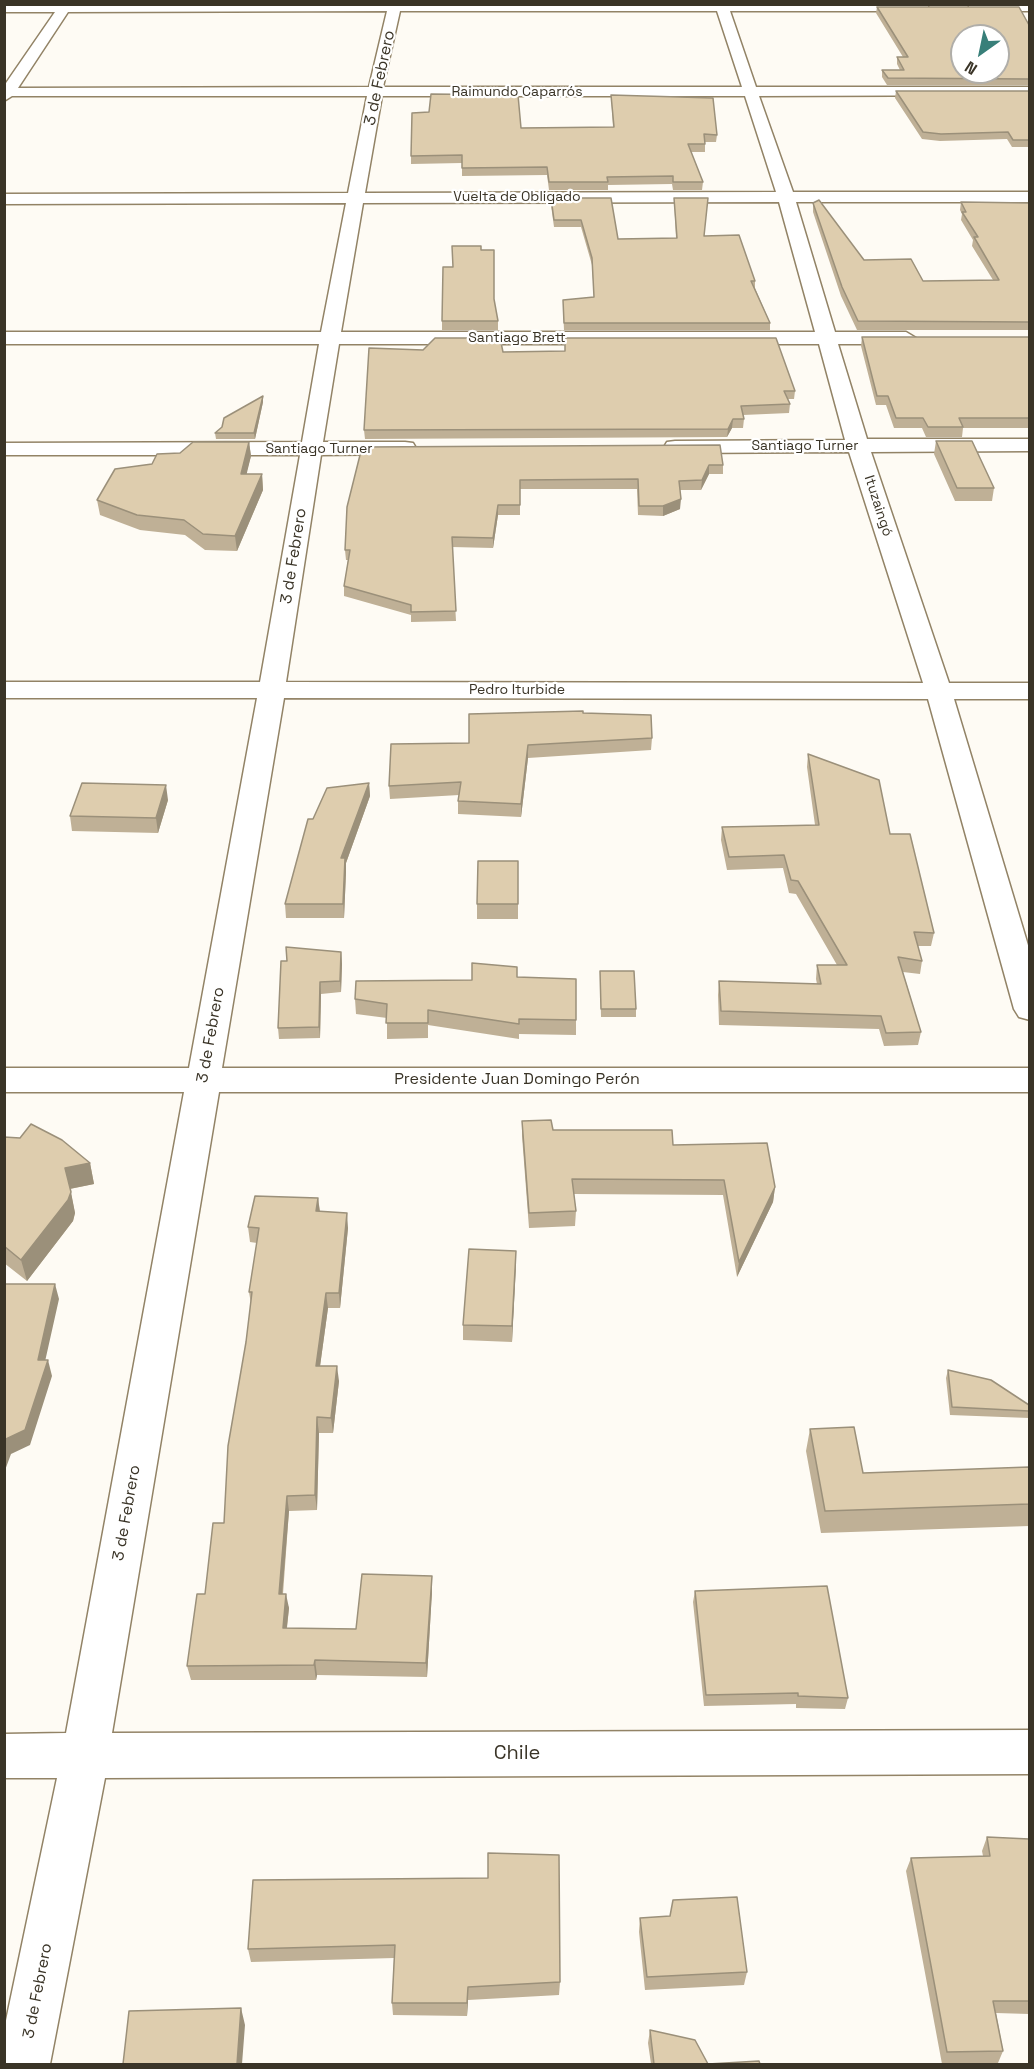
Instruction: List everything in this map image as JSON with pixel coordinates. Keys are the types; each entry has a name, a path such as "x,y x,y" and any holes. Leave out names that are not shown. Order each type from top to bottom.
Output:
{"street":[{"path":"4,8 66,6 935,7"},
{"path":"6,93 66,6"},
{"name":"3 de Febrero","path":"24,2064 85,1756 272,689 330,337 358,197 375,92 395,6"},
{"name":"Ituzaingó","path":"721,6 786,197 858,446 939,691 1029,1009"},
{"path":"958,7 1029,7"},
{"name":"Raimundo Caparrós","path":"6,93 1029,91"},
{"name":"Vuelta de Obligado","path":"4,199 1029,197"},
{"name":"Santiago Brett","path":"4,338 922,338"},
{"name":"Santiago Turner","path":"656,447 1029,445"},
{"name":"Santiago Turner","path":"4,449 430,448"},
{"name":"Pedro Iturbide","path":"4,690 1029,691"},
{"name":"Presidente Juan Domingo Perón","path":"4,1080 1029,1080"},
{"name":"Chile","path":"4,1756 1029,1752"}],"building":[{"path":"877,7 1019,7 1029,25 1029,79 1010,79 1010,24 950,24 950,78 888,78 882,70 904,70 897,57 908,57"},
{"path":"896,91 1029,91 1029,140 1013,140 1008,132 941,134 923,132"},
{"path":"431,94 518,95 521,128 614,127 611,95 713,98 717,135 704,134 705,144 688,144 703,182 673,182 673,176 607,177 608,182 549,182 547,167 462,168 462,155 411,156 412,113 429,112"},
{"path":"551,198 611,198 618,239 677,238 674,198 708,198 704,236 739,235 755,281 751,281 770,323 564,323 563,300 594,297 592,258 581,220 554,220"},
{"path":"819,200 864,260 911,259 923,281 999,280 974,237 978,237 962,212 966,212 961,202 1029,203 1029,322 858,321 842,287 813,203"},
{"path":"452,246 481,246 481,250 494,250 494,299 498,321 442,321 443,267 453,267"},
{"path":"862,337 1029,337 1029,418 959,418 963,427 928,427 923,418 896,418 888,396 877,396"},
{"path":"435,338 500,338 503,352 565,351 565,338 776,338 795,391 784,391 790,404 741,406 744,419 733,419 728,429 364,430 369,348 423,350"},
{"path":"263,396 254,433 215,433 222,427 224,418"},
{"path":"936,441 972,441 994,488 957,488"},
{"path":"193,442 249,442 241,474 262,474 235,536 203,534 184,520 137,515 97,500 115,469 152,464 157,454 180,453"},
{"path":"720,445 723,465 709,465 702,480 679,481 681,499 663,506 639,506 638,479 520,480 520,505 498,505 493,538 452,537 456,611 411,612 411,605 344,586 350,550 345,550 347,507 362,447"},
{"path":"583,711 583,713 651,715 652,738 528,745 521,804 458,801 461,782 389,786 391,744 469,743 469,714"},
{"path":"808,754 879,780 890,834 910,834 934,933 914,932 922,961 898,957 921,1032 886,1033 881,1016 721,1011 719,981 821,984 817,965 847,965 798,881 791,880 784,855 729,857 722,827 819,825"},
{"path":"82,783 166,785 156,818 70,816"},
{"path":"369,783 341,858 345,858 343,904 285,904 308,819 313,819 327,788"},
{"path":"478,861 518,861 518,904 477,904"},
{"path":"286,947 341,952 340,981 320,982 319,1027 278,1028 281,961 287,961"},
{"path":"472,963 517,967 517,977 576,979 576,1020 519,1019 519,1024 428,1010 428,1023 386,1023 387,1004 355,999 356,981 472,980"},
{"path":"600,971 634,971 636,1009 601,1009"},
{"path":"551,1120 553,1130 672,1130 673,1145 767,1143 775,1187 739,1262 724,1180 572,1179 576,1211 529,1213 522,1121"},
{"path":"31,1124 62,1140 90,1163 65,1168 71,1192 68,1200 21,1260 4,1246 4,1137 20,1138"},
{"path":"255,1196 318,1198 316,1211 347,1213 339,1293 326,1293 316,1366 337,1366 331,1418 317,1417 315,1495 287,1496 279,1594 286,1594 283,1628 356,1629 362,1574 432,1576 426,1663 315,1660 314,1665 187,1666 197,1594 205,1594 213,1523 224,1523 228,1446 246,1342 252,1292 249,1292 259,1228 248,1227"},
{"path":"469,1249 516,1251 512,1326 463,1325"},
{"path":"4,1284 55,1284 38,1360 48,1360 25,1430 6,1439 4,1444"},
{"path":"948,1370 991,1380 1029,1405 1029,1411 952,1407"},
{"path":"854,1427 863,1473 1029,1467 1029,1504 825,1511 810,1429"},
{"path":"827,1586 848,1698 798,1696 798,1693 706,1695 695,1591"},
{"path":"987,1837 1029,1839 1029,2001 993,2001 1003,2051 947,2052 911,1858 990,1856"},
{"path":"488,1853 559,1855 560,1982 468,1987 467,2003 392,2003 395,1945 248,1949 253,1880 488,1878"},
{"path":"737,1897 747,1972 647,1977 640,1918 670,1916 673,1900"},
{"path":"241,2008 237,2064 123,2064 129,2011"},
{"path":"650,2030 695,2040 708,2064 654,2064"},
{"path":"759,2061 760,2064 708,2064"}]}
